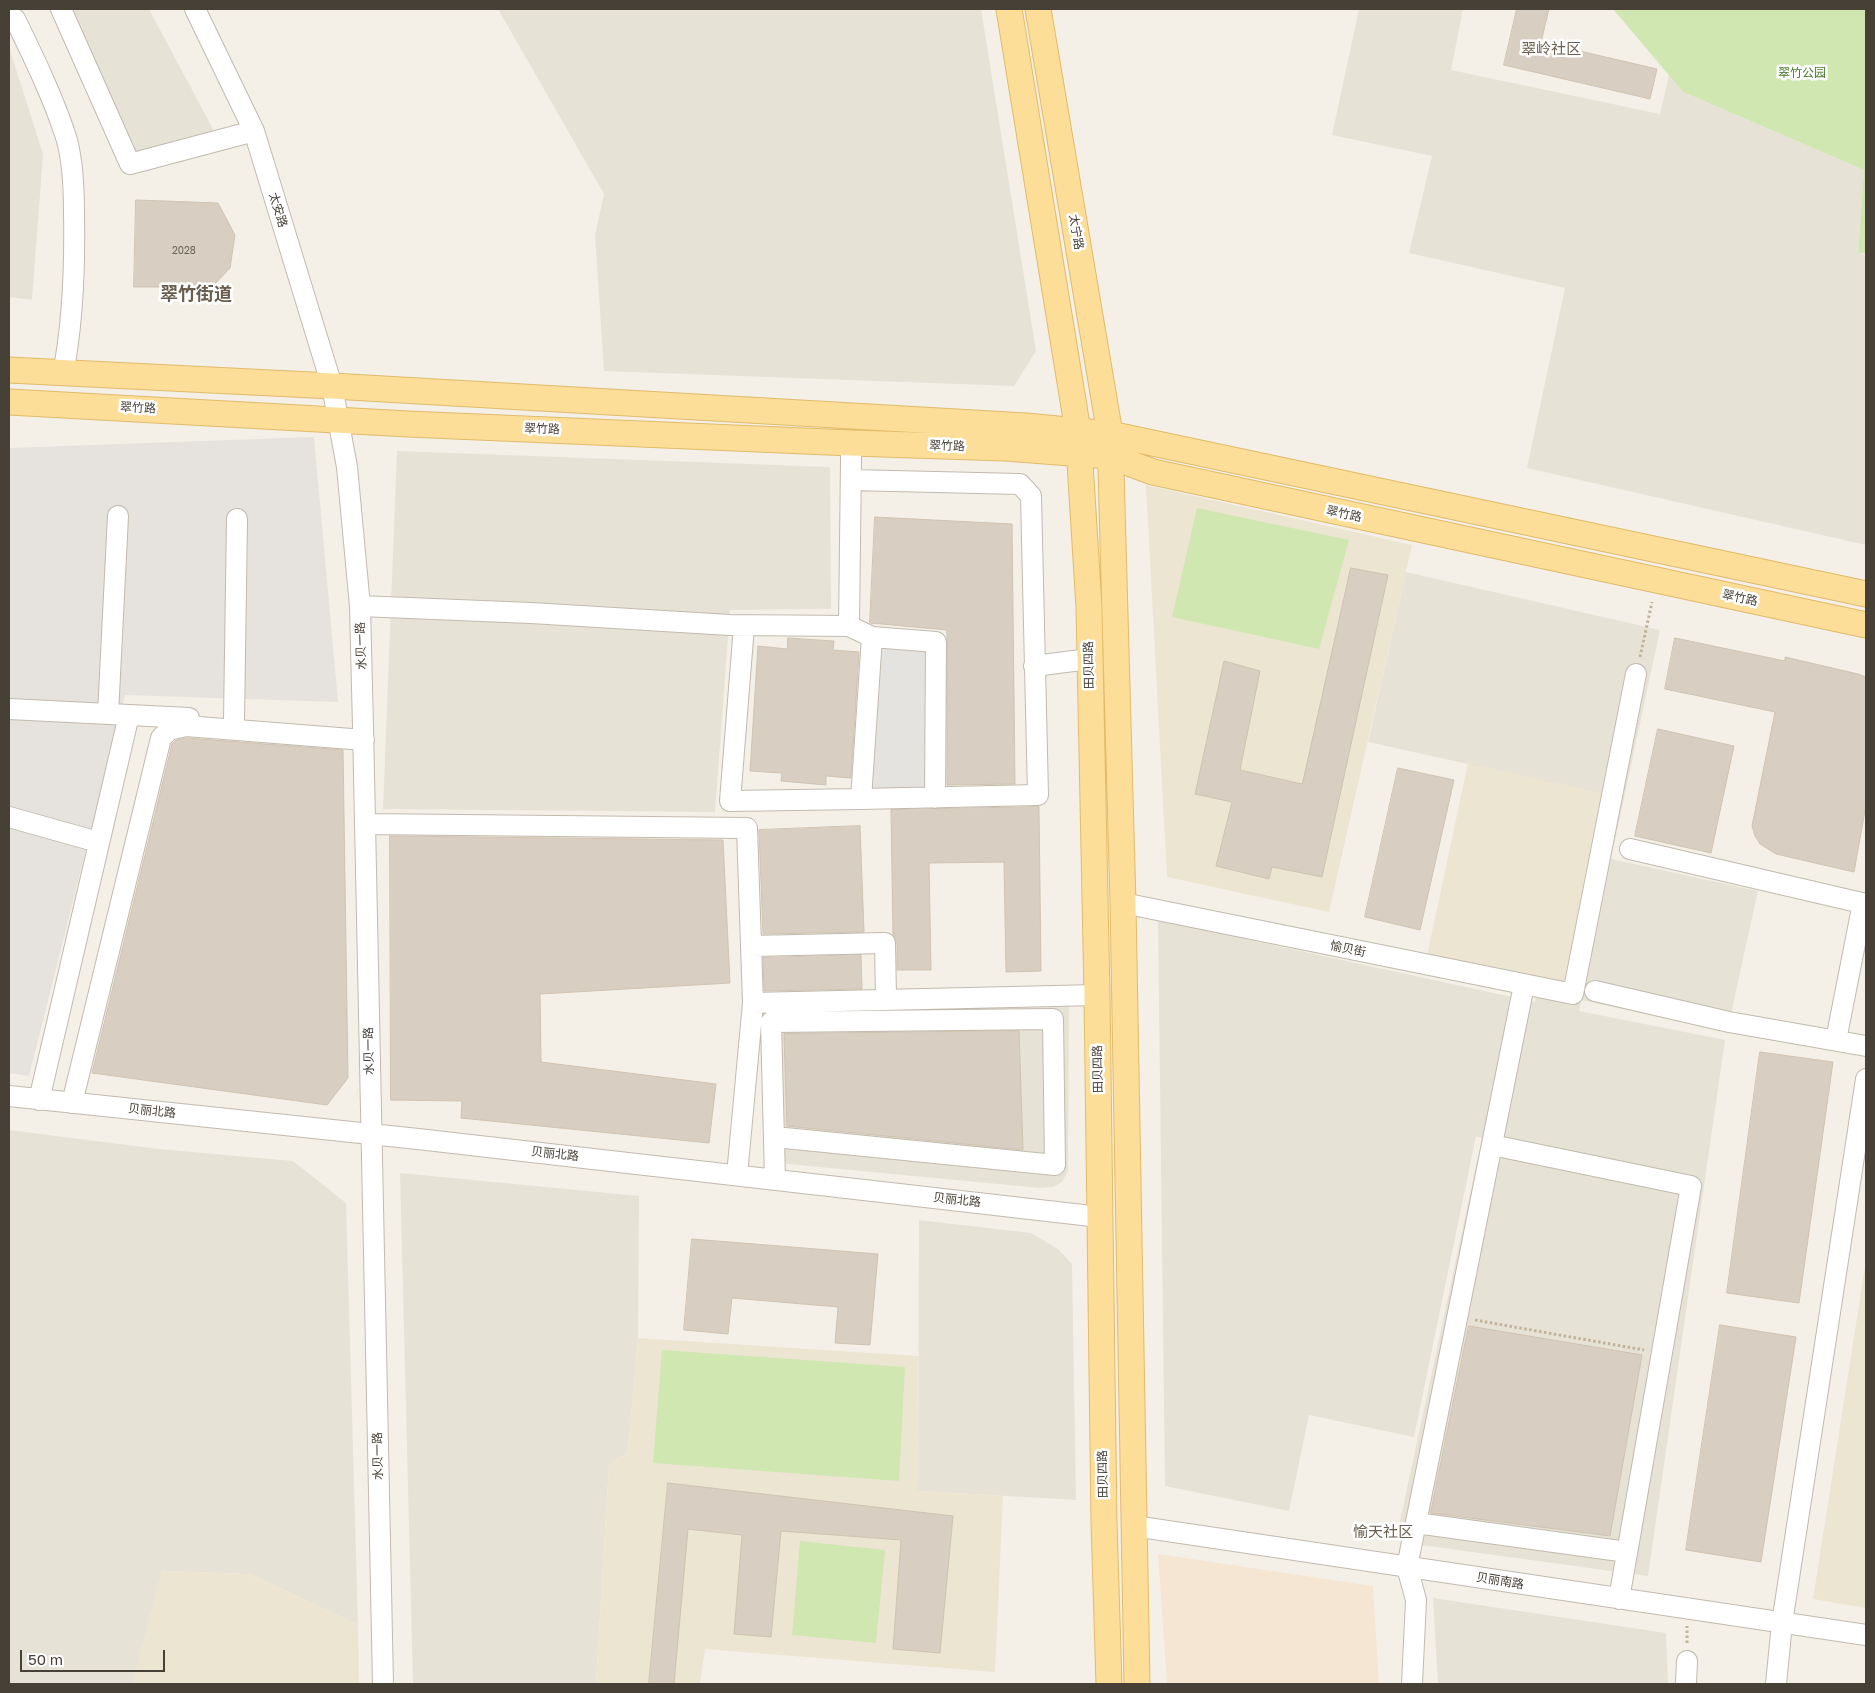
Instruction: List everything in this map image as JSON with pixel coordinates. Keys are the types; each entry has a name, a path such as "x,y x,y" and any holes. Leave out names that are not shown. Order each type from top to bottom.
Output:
{"main road":[{"path":"1009,9 1079,443"},
{"name":"太宁路","path":"1038,9 1110,445"},
{"name":"翠竹路","path":"9,370 332,386 1026,426 1079,443"},
{"name":"翠竹路","path":"9,402 338,420 852,443 1005,448 1079,443 1110,445 1866,594"},
{"name":"田贝四路","path":"1079,443 1089,607 1097,995 1104,1522 1109,1684"},
{"path":"1110,445 1116,607 1130,1220 1138,1684"},
{"name":"翠竹路","path":"1110,445 1153,472 1866,625"}],"street":[{"path":"61,9 130,164 254,130"},
{"name":"太安路","path":"195,9 254,130 332,386 338,420"},
{"path":"9,21 15,19 37,63 66,136 74,184 74,264 67,353 63,374"},
{"name":"水贝一路","path":"338,420 347,467 360,606 383,1684"},
{"path":"849,626 852,443"},
{"path":"744,626 730,800 1038,795 1031,496 1020,484 851,480"},
{"path":"108,714 118,516"},
{"path":"234,720 237,520"},
{"path":"360,606 744,626 849,626 872,636 936,642 935,798"},
{"path":"1089,607 1116,607"},
{"path":"861,799 872,636"},
{"path":"1034,666 1089,659"},
{"name":"愉贝街","path":"1122,903 1573,994 1636,674"},
{"path":"9,708 234,720 364,733"},
{"path":"39,1100 129,715"},
{"path":"72,1104 161,738 169,730 186,726 364,733"},
{"path":"9,817 98,842"},
{"path":"365,824 747,828 753,1003 738,1175"},
{"path":"1630,849 1865,904 1836,1040"},
{"path":"752,946 885,943 886,999"},
{"path":"1412,1684 1416,1600 1407,1567 1524,985"},
{"path":"1595,991 1730,1022 1866,1046"},
{"path":"753,1003 1097,995"},
{"path":"775,1136 1055,1164 1054,1019 771,1022 776,1180"},
{"path":"1776,1684 1782,1623 1866,1079"},
{"name":"贝丽北路","path":"9,1096 371,1134 1100,1217"},
{"path":"1492,1145 1691,1186 1619,1599"},
{"path":"1416,1523 1628,1552"},
{"name":"贝丽南路","path":"1134,1526 1866,1635"},
{"path":"1686,1684 1687,1661"}],"path":[{"path":"1643,643 1656,581"},
{"path":"1458,1317 1662,1353"},
{"path":"1687,1661 1688,1609"}],"shaded area":[{"path":"68,9 149,9 215,133 133,157"},
{"path":"498,9 981,9 1036,351 1014,386 604,371 595,235 604,194"},
{"path":"1359,9 1463,9 1451,70 1660,114 1669,75 1683,92 1864,170 1858,251 1866,256 1866,545 1527,468 1565,288 1409,253 1432,156 1332,135"},
{"path":"9,47 43,154 32,300 9,297"},
{"path":"314,437 338,702 125,695 29,1076 9,1073 9,448"},
{"path":"397,451 830,467 831,609 730,610 715,812 383,809"},
{"path":"1146,485 1412,545 1329,912 1167,877"},
{"path":"1406,572 1660,630 1611,859 1758,891 1727,1032 1581,1000 1579,1011 1725,1040 1648,1576 1396,1540 1482,1138 1476,1136 1414,1437 1309,1415 1289,1511 1165,1486 1158,920 1535,1002 1539,980 1604,794 1368,742"},
{"path":"877,643 932,647 928,789 868,789"},
{"path":"1468,763 1604,794 1564,986 1427,956"},
{"path":"1069,1007 1068,1171 1062,1182 1053,1187 1040,1188 767,1162 763,1012"},
{"path":"9,1130 159,1149 293,1161 346,1203 358,1625 250,1574 162,1571 133,1684 9,1684"},
{"path":"400,1173 639,1196 638,1338 628,1452 609,1464 596,1684 413,1684"},
{"path":"919,1220 1031,1233 1058,1249 1072,1264 1076,1500 918,1491"},
{"path":"1866,1260 1866,1608 1813,1599"},
{"path":"638,1338 918,1356 918,1491 1003,1496 995,1672 705,1649 700,1684 596,1684 609,1464 628,1452"},
{"path":"1158,1554 1373,1586 1379,1684 1167,1684"},
{"path":"162,1571 250,1574 358,1625 359,1684 133,1684"},
{"path":"1433,1598 1666,1633 1668,1684 1438,1684"}],"green space":[{"name":"翠竹公园","path":"1613,9 1866,9 1866,254 1858,252 1864,170 1683,92"},
{"path":"1197,508 1349,540 1319,649 1172,617"},
{"path":"662,1350 905,1367 899,1481 653,1463"},
{"path":"800,1541 885,1550 876,1643 792,1635"}],"building":[{"path":"1517,9 1549,9 1541,42 1657,69 1650,99 1504,65"},
{"path":"136,200 218,203 235,235 230,268 212,287 134,287"},
{"path":"875,517 1012,524 1015,784 947,785 947,630 870,623"},
{"path":"1351,568 1388,575 1322,877 1272,867 1269,879 1216,866 1232,802 1195,794 1224,661 1260,671 1240,770 1302,784"},
{"path":"788,638 834,641 833,650 859,652 851,778 826,776 826,785 781,781 782,773 750,771 758,646 787,649"},
{"path":"1675,638 1785,661 1785,657 1866,677 1866,805 1854,872 1776,854 1760,844 1752,826 1775,712 1665,689"},
{"path":"1658,729 1734,746 1711,853 1635,836"},
{"path":"187,738 343,750 348,1078 327,1105 92,1073 172,744 175,741"},
{"path":"1398,768 1454,780 1420,930 1365,917"},
{"path":"1039,807 1041,971 1006,972 1004,862 929,863 931,970 897,970 897,943 893,935 891,810"},
{"path":"860,826 864,932 763,934 759,830"},
{"path":"390,836 723,840 730,983 540,994 541,1062 716,1084 709,1143 461,1118 462,1101 391,1100"},
{"path":"861,955 862,989 764,991 763,958"},
{"path":"1019,1031 1023,1150 787,1126 784,1034"},
{"path":"1760,1052 1833,1062 1799,1303 1727,1293"},
{"path":"692,1239 878,1254 870,1345 835,1343 838,1307 732,1298 728,1334 684,1330"},
{"path":"1720,1325 1796,1337 1761,1562 1686,1550"},
{"path":"1469,1326 1642,1355 1610,1536 1431,1513"},
{"path":"668,1483 953,1516 940,1653 893,1649 901,1540 781,1531 771,1637 734,1634 742,1535 688,1529 674,1684 649,1684"}],"district":[{"name":"翠岭社区","path":"1551,49"},
{"name":"翠竹街道","path":"196,294"},
{"name":"愉天社区","path":"1383,1532"}]}
